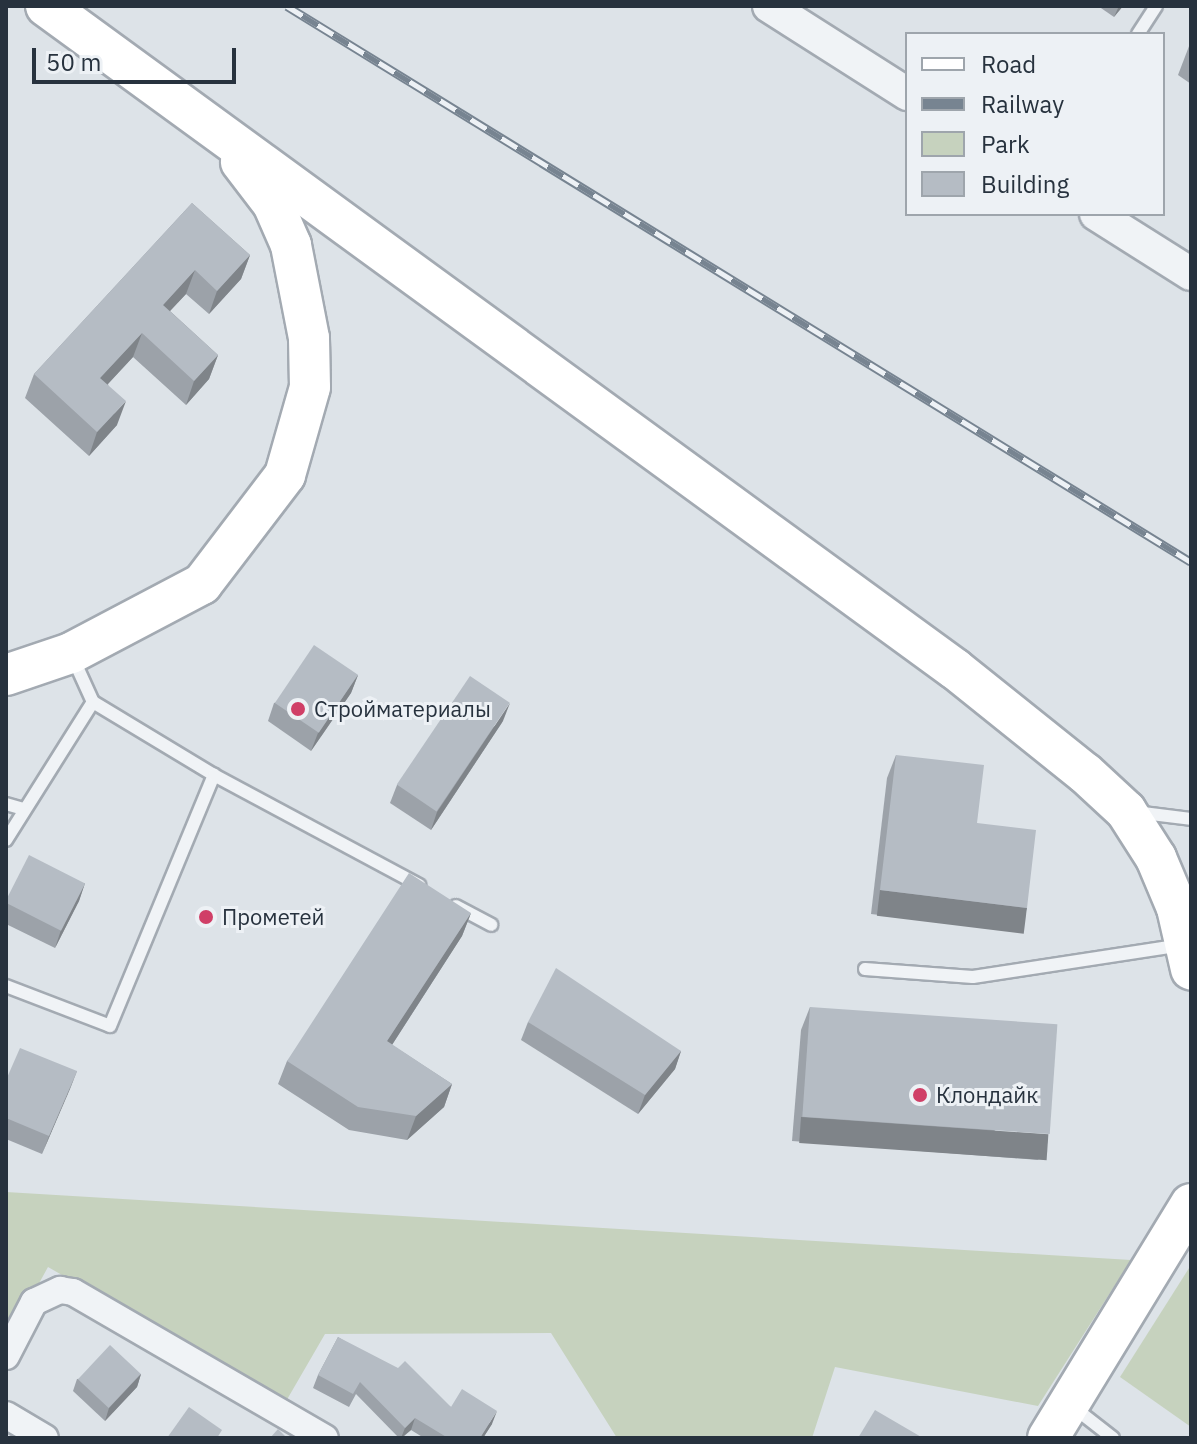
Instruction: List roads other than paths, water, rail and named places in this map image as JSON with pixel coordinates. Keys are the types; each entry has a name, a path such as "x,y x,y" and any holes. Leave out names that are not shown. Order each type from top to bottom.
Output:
{"main road":[{"path":"60,16 955,669 1126,811 1156,858 1189,957"},
{"path":"6,675 71,653 202,584 262,512 296,447 310,387 309,338 291,245 273,204 200,118"},
{"path":"1048,1438 1191,1204"}],"street":[{"path":"769,6 905,93"},
{"path":"1099,216 1191,274"},
{"path":"6,1356 34,1302 60,1290 73,1292 325,1438"},
{"path":"6,1415 45,1438"}],"lane":[{"path":"1139,32 1156,6"},
{"path":"71,653 93,702 214,775 427,889"},
{"path":"6,840 93,702"},
{"path":"6,986 110,1026 214,775"},
{"path":"6,804 24,809"},
{"path":"1126,811 1191,819"},
{"path":"440,897 491,925"},
{"path":"865,969 973,977 1189,957"},
{"path":"1069,1404 1113,1438"}],"railway":[{"path":"287,6 1191,562"}],"place":[{"name":"Стройматериалы","path":"298,709"},
{"name":"Прометей","path":"206,917"},
{"name":"Клондайк","path":"920,1095"}]}
